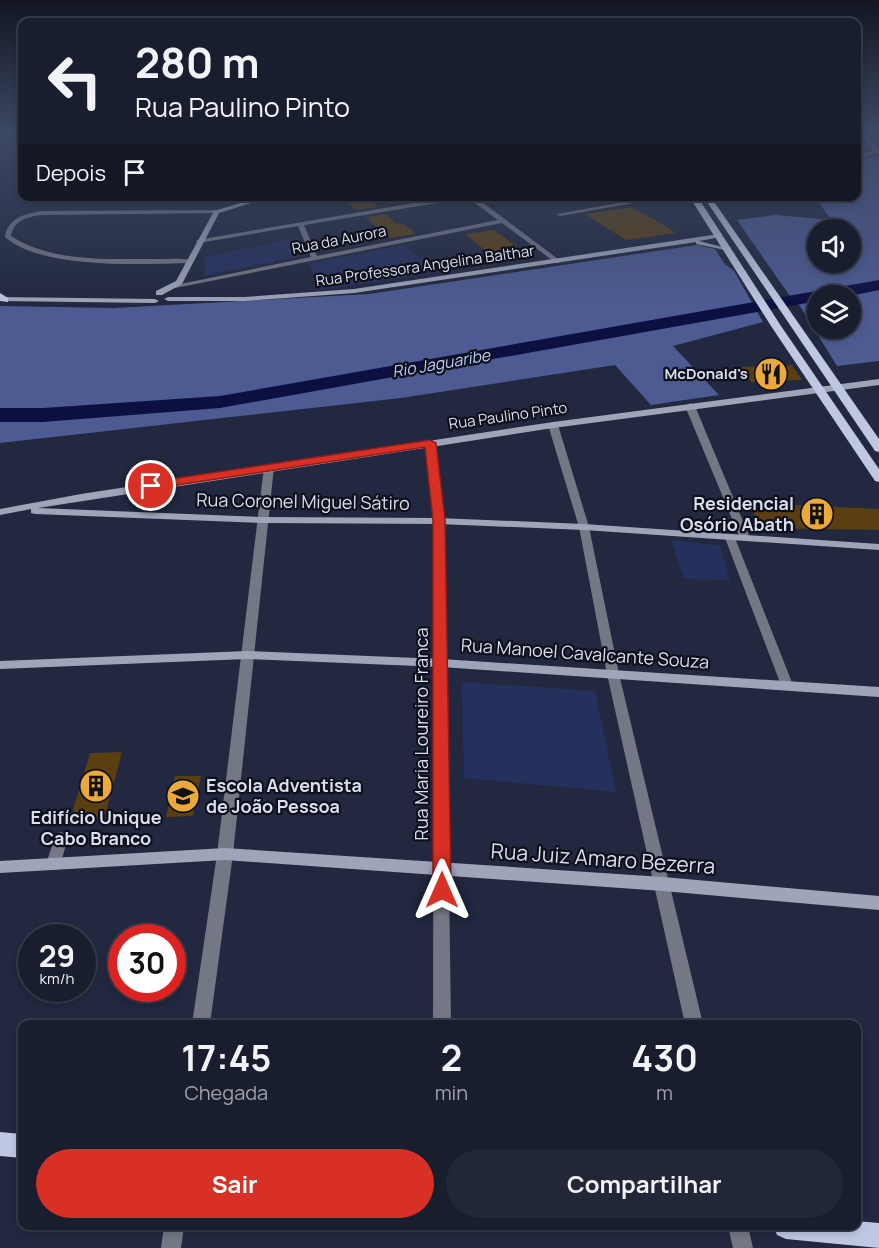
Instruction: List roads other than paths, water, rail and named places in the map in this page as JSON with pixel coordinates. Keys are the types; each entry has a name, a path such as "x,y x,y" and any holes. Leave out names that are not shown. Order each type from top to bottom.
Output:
{"main road":[{"path":"696,201 776,326 879,478"},
{"path":"709,201 836,387 878,444"},
{"path":"0,1144 18,1146"},
{"path":"823,1230 879,1236"}],"street":[{"path":"191,261 74,257 23,247 8,237 9,226 24,216 41,213 216,212 254,201"},
{"path":"199,241 439,201"},
{"path":"476,201 558,262"},
{"path":"560,213 638,201"},
{"path":"170,298 216,212"},
{"name":"Rua da Aurora","path":"178,285 504,222"},
{"path":"300,224 315,259"},
{"path":"685,243 719,236"},
{"path":"685,243 711,245 728,250"},
{"name":"Rua Professora Angelina Balthar","path":"156,296 169,294 170,298 244,299 354,291 685,243"},
{"path":"1,299 115,302 156,296 178,285"},
{"name":"Rua Paulino Pinto","path":"1,514 81,497 269,467 553,425 879,382"},
{"path":"690,406 745,538"},
{"path":"553,425 584,527 613,674 693,1020"},
{"name":"Rua Maria Loureiro Franca","path":"430,443 439,520 442,1020"},
{"path":"202,1020 225,854 269,467"},
{"path":"65,512 72,501 81,497"},
{"name":"Rua Coronel Miguel Sátiro","path":"1,514 65,512 263,520 439,520 584,527 879,547"},
{"path":"730,538 788,685"},
{"name":"Rua Manoel Cavalcante Souza","path":"0,665 247,655 441,663 879,692"},
{"path":"54,864 61,838"},
{"name":"Rua Juiz Amaro Bezerra","path":"0,867 225,854 663,884 879,903"},
{"path":"171,1248 173,1230"},
{"path":"739,1230 743,1248"}],"waterway":[{"name":"Rio Jaguaribe","path":"0,415 43,415 220,402 879,285"}],"place":[{"name":"McDonald's","path":"771,374"},
{"name":"Residencial Osório Abath","path":"817,514"},
{"name":"Edifício Unique Cabo Branco","path":"96,786"},
{"name":"Escola Adventista de João Pessoa","path":"183,796"}]}
